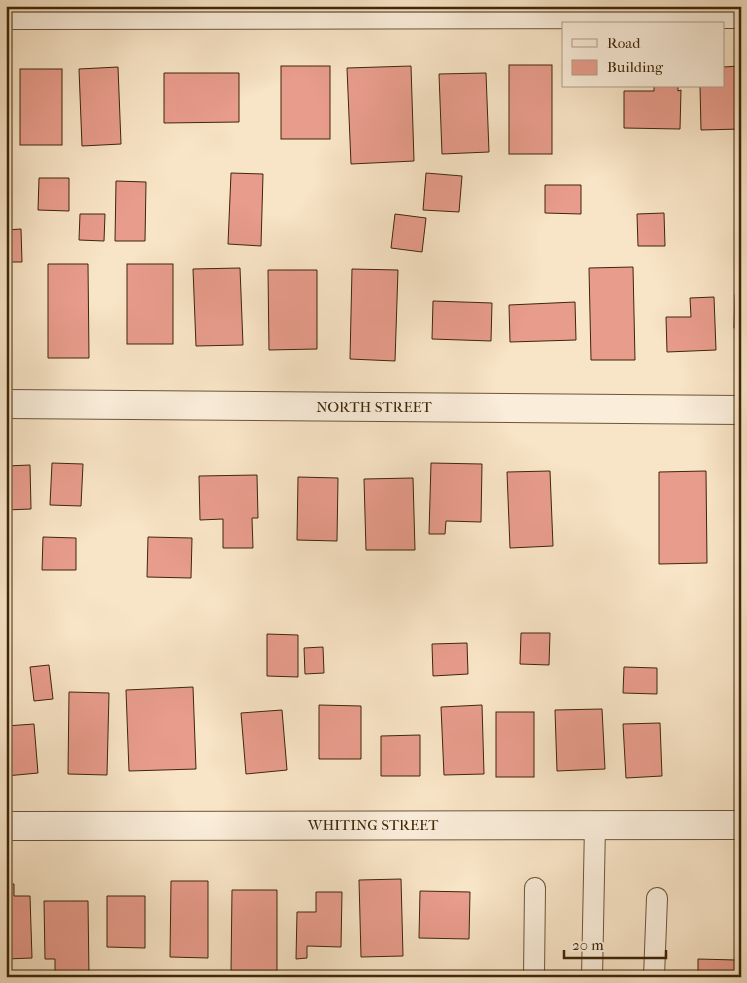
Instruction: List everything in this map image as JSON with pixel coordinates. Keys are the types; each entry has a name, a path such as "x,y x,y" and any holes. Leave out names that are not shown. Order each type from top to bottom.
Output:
{"street":[{"path":"6,15 741,14"},
{"name":"NORTH STREET","path":"6,404 741,410"},
{"name":"WHITING STREET","path":"6,826 741,825"}],"lane":[{"path":"592,977 594,825"},
{"path":"534,977 535,888"},
{"path":"654,977 657,898"}],"building":[{"path":"509,65 552,65 552,154 509,154"},
{"path":"281,66 330,66 330,139 281,139"},
{"path":"411,66 414,161 351,164 347,68"},
{"path":"741,66 741,129 701,130 700,88 724,88 724,67"},
{"path":"118,67 121,144 82,146 79,69"},
{"path":"20,69 62,69 62,145 20,145"},
{"path":"164,73 239,73 239,122 164,123"},
{"path":"486,73 489,152 442,154 439,74"},
{"path":"654,88 678,88 678,91 681,90 680,129 624,128 624,91 654,91"},
{"path":"231,173 263,174 261,246 228,244"},
{"path":"426,173 462,176 459,212 423,210"},
{"path":"39,178 69,178 69,211 38,210"},
{"path":"116,181 146,182 145,241 115,241"},
{"path":"545,185 581,185 581,214 545,213"},
{"path":"664,213 665,246 638,246 637,214"},
{"path":"80,214 105,214 104,241 79,240"},
{"path":"395,214 426,218 422,252 391,248"},
{"path":"21,229 22,262 6,262 6,230"},
{"path":"48,264 88,264 89,358 48,358"},
{"path":"127,264 173,264 173,344 127,344"},
{"path":"633,267 635,360 591,360 589,268"},
{"path":"240,268 243,345 196,346 193,269"},
{"path":"352,269 398,270 395,361 350,359"},
{"path":"268,270 317,270 317,349 269,350"},
{"path":"735,294 741,295 741,328 734,328"},
{"path":"714,297 716,350 667,352 666,317 691,317 690,298"},
{"path":"433,301 492,303 491,341 432,339"},
{"path":"575,302 576,340 510,342 509,305"},
{"path":"6,303 9,303 8,347 6,347"},
{"path":"52,463 83,464 81,506 50,505"},
{"path":"431,463 482,464 481,522 446,521 445,534 429,534"},
{"path":"30,465 31,509 6,510 6,466"},
{"path":"550,471 553,546 510,548 507,472"},
{"path":"706,471 707,563 659,564 659,472"},
{"path":"257,475 258,518 252,518 253,548 223,548 223,519 200,520 199,476"},
{"path":"298,477 338,478 337,541 297,540"},
{"path":"413,478 415,550 366,550 364,479"},
{"path":"43,537 76,538 76,570 42,570"},
{"path":"148,537 192,538 191,578 147,577"},
{"path":"521,633 550,633 549,665 520,664"},
{"path":"267,634 298,635 298,677 267,676"},
{"path":"467,643 468,674 433,676 432,644"},
{"path":"323,647 324,673 305,674 304,648"},
{"path":"49,665 53,699 34,701 30,667"},
{"path":"624,667 657,668 657,694 623,693"},
{"path":"193,687 196,769 129,771 126,690"},
{"path":"69,692 109,693 107,775 68,774"},
{"path":"319,705 361,706 361,759 319,759"},
{"path":"482,705 484,774 444,775 441,707"},
{"path":"602,709 605,769 557,771 555,710"},
{"path":"282,710 287,770 246,774 241,713"},
{"path":"496,712 534,712 534,777 496,777"},
{"path":"660,723 662,776 626,778 623,724"},
{"path":"34,724 38,773 6,776 6,726"},
{"path":"420,735 420,776 381,776 381,736"},
{"path":"401,879 403,956 361,957 359,880"},
{"path":"171,881 208,881 208,958 170,957"},
{"path":"6,884 14,884 14,896 30,896 32,958 6,959"},
{"path":"232,890 277,890 277,971 231,971"},
{"path":"420,891 470,892 469,939 419,938"},
{"path":"316,892 342,892 341,947 307,946 307,958 296,959 297,912 316,912"},
{"path":"107,896 145,896 145,948 107,947"},
{"path":"44,901 88,901 89,977 55,977 55,959 45,959"},
{"path":"698,959 736,960 735,977 698,977"}]}
